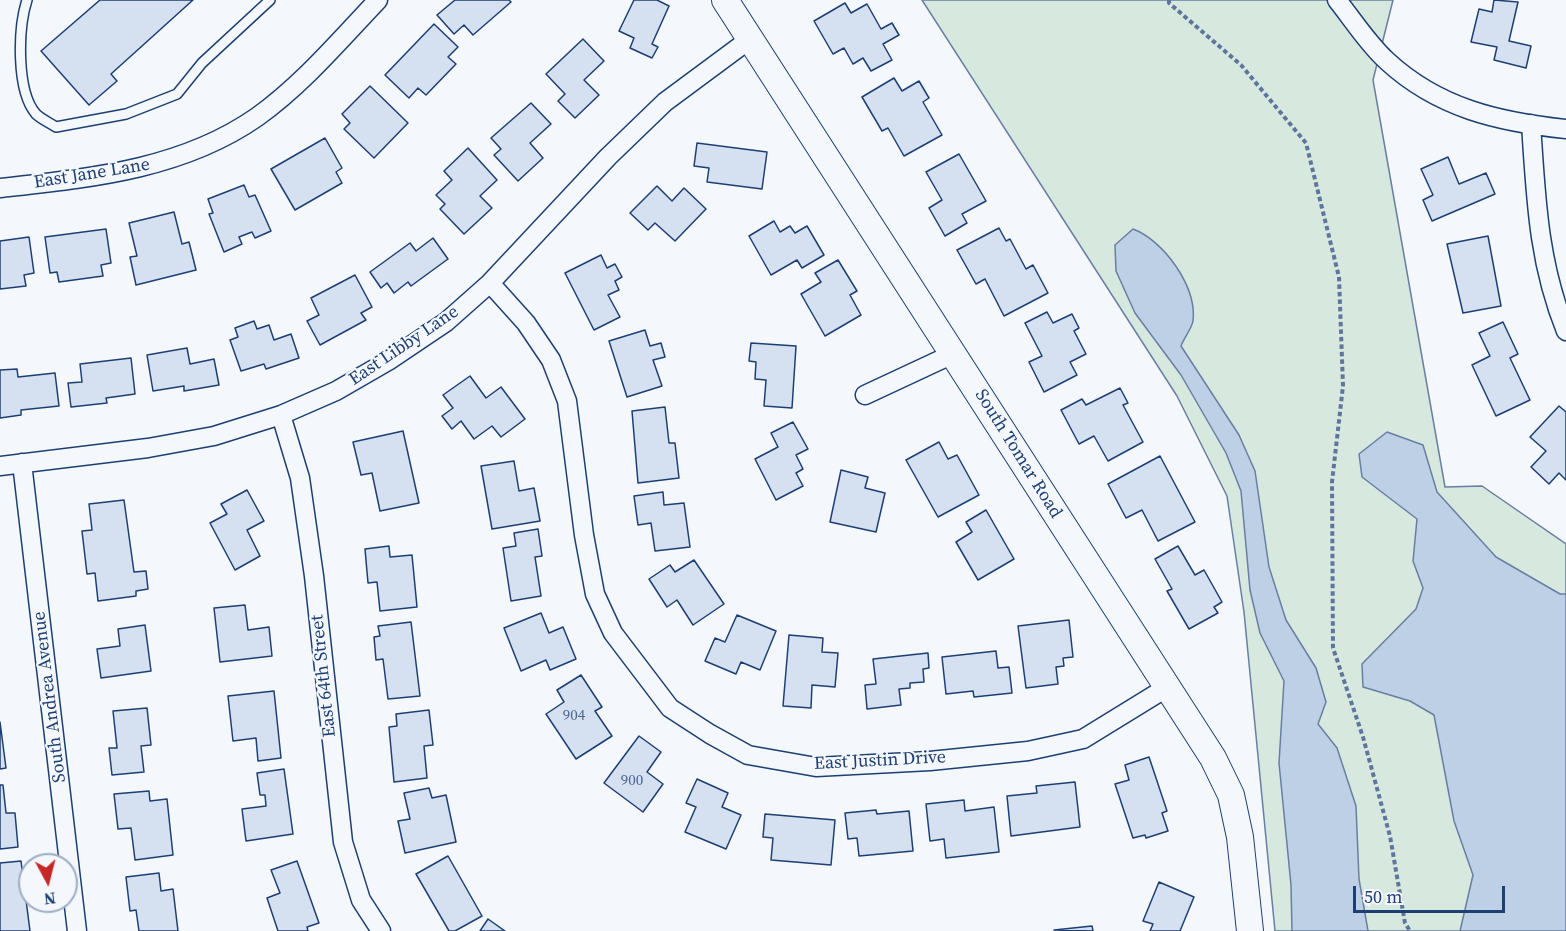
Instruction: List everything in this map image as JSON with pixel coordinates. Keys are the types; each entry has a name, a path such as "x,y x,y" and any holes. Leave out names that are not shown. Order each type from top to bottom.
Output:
{"street":[{"name":"East Jane Lane","path":"0,188 119,173 164,162 211,142 256,117 288,91 378,0"},
{"name":"South Tomar Road","path":"725,0 955,353 1166,688 1213,758 1231,795 1240,837 1250,931"},
{"path":"1337,0 1386,60 1427,93 1476,113 1566,129"},
{"name":"East Libby Lane","path":"0,466 148,448 214,435 281,415 336,392 388,362 446,322 490,283 608,157 666,102 750,39"},
{"path":"1531,124 1538,226 1549,285 1566,331"},
{"name":"East Justin Drive","path":"490,283 526,323 551,360 567,401 584,535 595,594 613,633 670,708 710,734 748,755 816,767 930,761 1028,751 1083,739 1166,688"},
{"path":"865,396 955,353"},
{"name":"East 64th Street","path":"281,415 302,489 314,576 343,842 361,900 381,931"},
{"name":"South Andrea Avenue","path":"22,463 77,931"}],"lane":[{"path":"27,0 23,14 22,86 36,114 56,127 126,114 177,94 202,63 270,0"}],"path":[{"path":"1169,0 1169,3 1241,65 1306,142 1339,277 1343,386 1332,482 1333,648 1363,737 1390,836 1405,923 1410,931"}],"shaded area":[{"path":"922,0 1393,0 1373,80 1445,487 1482,486 1566,544 1566,931 1275,931 1244,612 1227,496 1177,396"}],"water":[{"path":"1133,229 1156,243 1184,279 1193,307 1193,321 1181,346 1239,435 1255,471 1269,567 1286,620 1316,668 1326,702 1318,724 1337,748 1356,806 1359,879 1368,931 1292,931 1291,885 1279,763 1284,681 1260,633 1250,590 1241,491 1226,453 1181,375 1135,313 1116,271 1115,245"},
{"path":"1387,432 1423,445 1437,492 1496,557 1560,594 1566,594 1566,931 1460,931 1473,875 1454,821 1434,715 1410,701 1363,687 1362,664 1416,609 1423,588 1413,561 1417,519 1362,477 1359,454"}],"building":[{"path":"100,0 193,0 111,74 117,81 89,105 41,51"},
{"path":"455,0 509,0 511,2 473,35 464,25 454,34 437,15"},
{"path":"634,0 657,0 669,6 652,44 658,47 652,58 630,48 634,38 619,31"},
{"path":"1494,0 1518,2 1509,41 1531,46 1526,68 1494,60 1497,47 1471,42 1479,9 1492,12"},
{"path":"845,3 851,13 867,4 881,29 892,23 899,35 883,44 892,60 871,71 863,58 853,64 844,48 833,54 814,21"},
{"path":"434,24 458,47 448,57 456,64 426,95 418,88 409,98 385,75"},
{"path":"583,39 604,61 584,80 599,95 575,118 558,101 565,94 546,74"},
{"path":"894,78 902,91 919,81 929,98 923,102 942,135 904,156 888,128 882,131 862,97"},
{"path":"370,86 408,123 374,158 344,129 350,123 342,114"},
{"path":"531,103 551,124 530,143 543,158 518,181 494,155 501,149 491,138"},
{"path":"325,138 342,168 336,172 342,183 295,210 271,169"},
{"path":"697,143 767,152 762,189 707,182 709,168 694,166"},
{"path":"468,148 497,180 480,196 492,208 464,234 440,209 445,204 436,195 452,180 444,171"},
{"path":"959,154 986,201 962,214 967,223 945,236 929,208 942,200 926,172"},
{"path":"1448,157 1459,184 1486,173 1495,194 1432,221 1423,200 1433,195 1421,169"},
{"path":"244,185 249,197 255,195 271,231 255,238 252,232 239,237 242,244 224,252 209,214 213,213 208,199"},
{"path":"657,186 672,201 684,188 706,209 675,241 655,223 648,230 630,213"},
{"path":"174,212 182,244 189,242 196,270 136,285 130,257 137,256 129,223"},
{"path":"774,221 780,232 790,226 795,233 807,226 824,255 802,268 797,260 771,275 749,236"},
{"path":"999,228 1006,241 1010,239 1026,269 1033,265 1048,293 1004,316 985,279 976,284 957,250"},
{"path":"106,229 111,263 101,265 103,276 59,282 57,272 50,273 45,237"},
{"path":"1488,236 1501,306 1463,313 1447,244"},
{"path":"29,237 34,273 24,275 26,286 0,289 0,241"},
{"path":"433,238 448,259 411,286 408,282 394,293 387,283 381,288 370,272 410,243 416,251"},
{"path":"601,255 607,268 615,264 622,277 615,281 619,290 608,295 620,317 594,330 565,273"},
{"path":"838,260 857,291 850,295 861,315 825,336 801,294 821,282 815,273"},
{"path":"355,275 372,307 361,313 366,320 320,345 307,321 319,315 311,298"},
{"path":"1047,312 1053,323 1072,314 1079,328 1074,331 1086,354 1070,362 1077,375 1044,392 1029,362 1042,356 1025,323"},
{"path":"254,321 257,329 269,325 274,340 291,334 299,358 266,369 264,364 241,371 230,340 238,337 235,328"},
{"path":"1503,322 1518,354 1510,358 1530,400 1496,416 1472,365 1490,356 1479,333"},
{"path":"645,330 650,346 661,343 665,357 653,360 662,386 627,397 609,341"},
{"path":"751,343 796,346 792,408 764,406 766,380 755,379 756,362 749,361"},
{"path":"187,348 190,364 214,359 219,385 184,391 184,386 153,391 147,355"},
{"path":"131,358 135,394 106,398 107,403 71,407 68,383 82,382 80,364"},
{"path":"17,369 18,377 55,373 59,406 21,410 21,415 0,418 0,370"},
{"path":"470,376 486,398 501,387 525,419 501,437 492,426 474,439 461,421 452,429 442,416 453,408 443,395"},
{"path":"1120,388 1128,403 1123,405 1143,442 1108,461 1094,436 1079,444 1061,410 1082,399 1086,405"},
{"path":"1559,406 1566,412 1566,480 1559,473 1549,484 1531,467 1546,451 1530,437"},
{"path":"665,407 669,443 675,443 679,478 638,483 632,411"},
{"path":"793,422 808,449 796,455 803,469 796,473 803,486 776,500 755,459 778,447 771,433"},
{"path":"403,431 419,503 380,511 372,473 361,475 353,442"},
{"path":"939,442 948,459 957,455 979,495 938,517 906,460"},
{"path":"1160,456 1195,522 1158,541 1142,510 1126,518 1108,484"},
{"path":"514,461 519,491 534,488 540,521 492,529 481,466"},
{"path":"841,470 868,477 865,488 885,493 876,532 830,522"},
{"path":"247,490 264,521 247,530 260,556 235,570 210,523 227,514 221,504"},
{"path":"663,492 664,505 684,503 690,547 655,551 651,523 638,525 634,496"},
{"path":"124,500 134,572 146,571 148,589 136,591 136,596 98,601 95,573 87,574 82,531 92,530 89,504"},
{"path":"986,510 1014,559 978,580 956,542 972,532 966,522"},
{"path":"538,529 542,556 535,557 541,596 511,601 503,548 516,546 514,533"},
{"path":"389,546 390,557 412,555 417,607 380,611 377,582 368,583 365,549"},
{"path":"1178,546 1195,575 1204,570 1222,602 1214,607 1218,613 1189,629 1167,591 1172,589 1155,559"},
{"path":"694,560 724,604 693,625 677,600 667,607 649,579 670,565 675,572"},
{"path":"245,605 248,630 269,627 272,656 220,662 214,608"},
{"path":"541,613 549,633 563,627 576,659 550,670 546,660 521,671 504,628"},
{"path":"737,615 776,631 760,670 741,662 736,674 705,661 715,638 725,642"},
{"path":"1069,620 1073,657 1063,658 1064,666 1056,667 1058,684 1026,688 1018,626"},
{"path":"411,622 420,696 388,699 383,659 376,660 374,637 380,636 378,626"},
{"path":"145,625 151,671 101,678 97,649 120,646 118,629"},
{"path":"789,635 823,638 822,652 838,653 835,687 812,685 811,708 783,706"},
{"path":"996,651 998,668 1009,667 1012,693 974,697 973,691 946,694 942,657"},
{"path":"928,653 929,668 923,669 924,682 910,683 910,688 899,689 901,705 867,709 865,685 876,684 873,659"},
{"path":"581,675 602,707 595,711 612,736 576,759 546,714 564,702 557,690"},
{"path":"274,691 281,758 258,761 256,738 233,741 228,696"},
{"path":"147,708 151,745 141,746 144,772 112,775 109,748 117,748 113,711"},
{"path":"429,710 433,745 424,746 427,778 394,782 389,727 397,726 396,714"},
{"path":"0,722 6,768 0,769"},
{"path":"639,736 661,752 647,772 663,784 643,812 604,783"},
{"path":"1149,757 1167,811 1162,813 1168,831 1146,838 1145,835 1133,838 1115,784 1129,780 1125,765"},
{"path":"284,769 293,834 246,841 242,809 266,806 265,795 260,795 257,773"},
{"path":"697,779 728,793 722,807 741,815 726,849 685,832 696,807 686,803"},
{"path":"1075,782 1080,827 1011,836 1007,796 1037,793 1036,786"},
{"path":"0,785 3,785 6,813 15,813 18,847 0,849"},
{"path":"429,788 432,798 446,795 456,842 405,853 398,821 410,819 404,793"},
{"path":"149,791 150,801 167,799 173,855 135,860 131,828 118,829 114,794"},
{"path":"964,800 965,811 994,807 999,852 946,858 944,839 930,841 926,804"},
{"path":"876,810 877,814 909,811 913,851 859,856 857,838 848,839 845,813"},
{"path":"765,814 835,820 831,865 771,860 773,838 763,837"},
{"path":"448,856 482,916 455,931 449,931 416,874"},
{"path":"18,861 18,913 28,913 30,931 0,931 0,863"},
{"path":"297,861 319,923 307,927 308,931 278,931 267,898 280,893 271,870"},
{"path":"159,873 161,891 173,889 178,931 139,931 136,910 130,911 126,877"},
{"path":"1159,882 1194,897 1180,931 1150,931 1153,924 1143,921"},
{"path":"488,919 505,931 480,931"},
{"path":"1092,926 1093,931 1054,930"}]}
